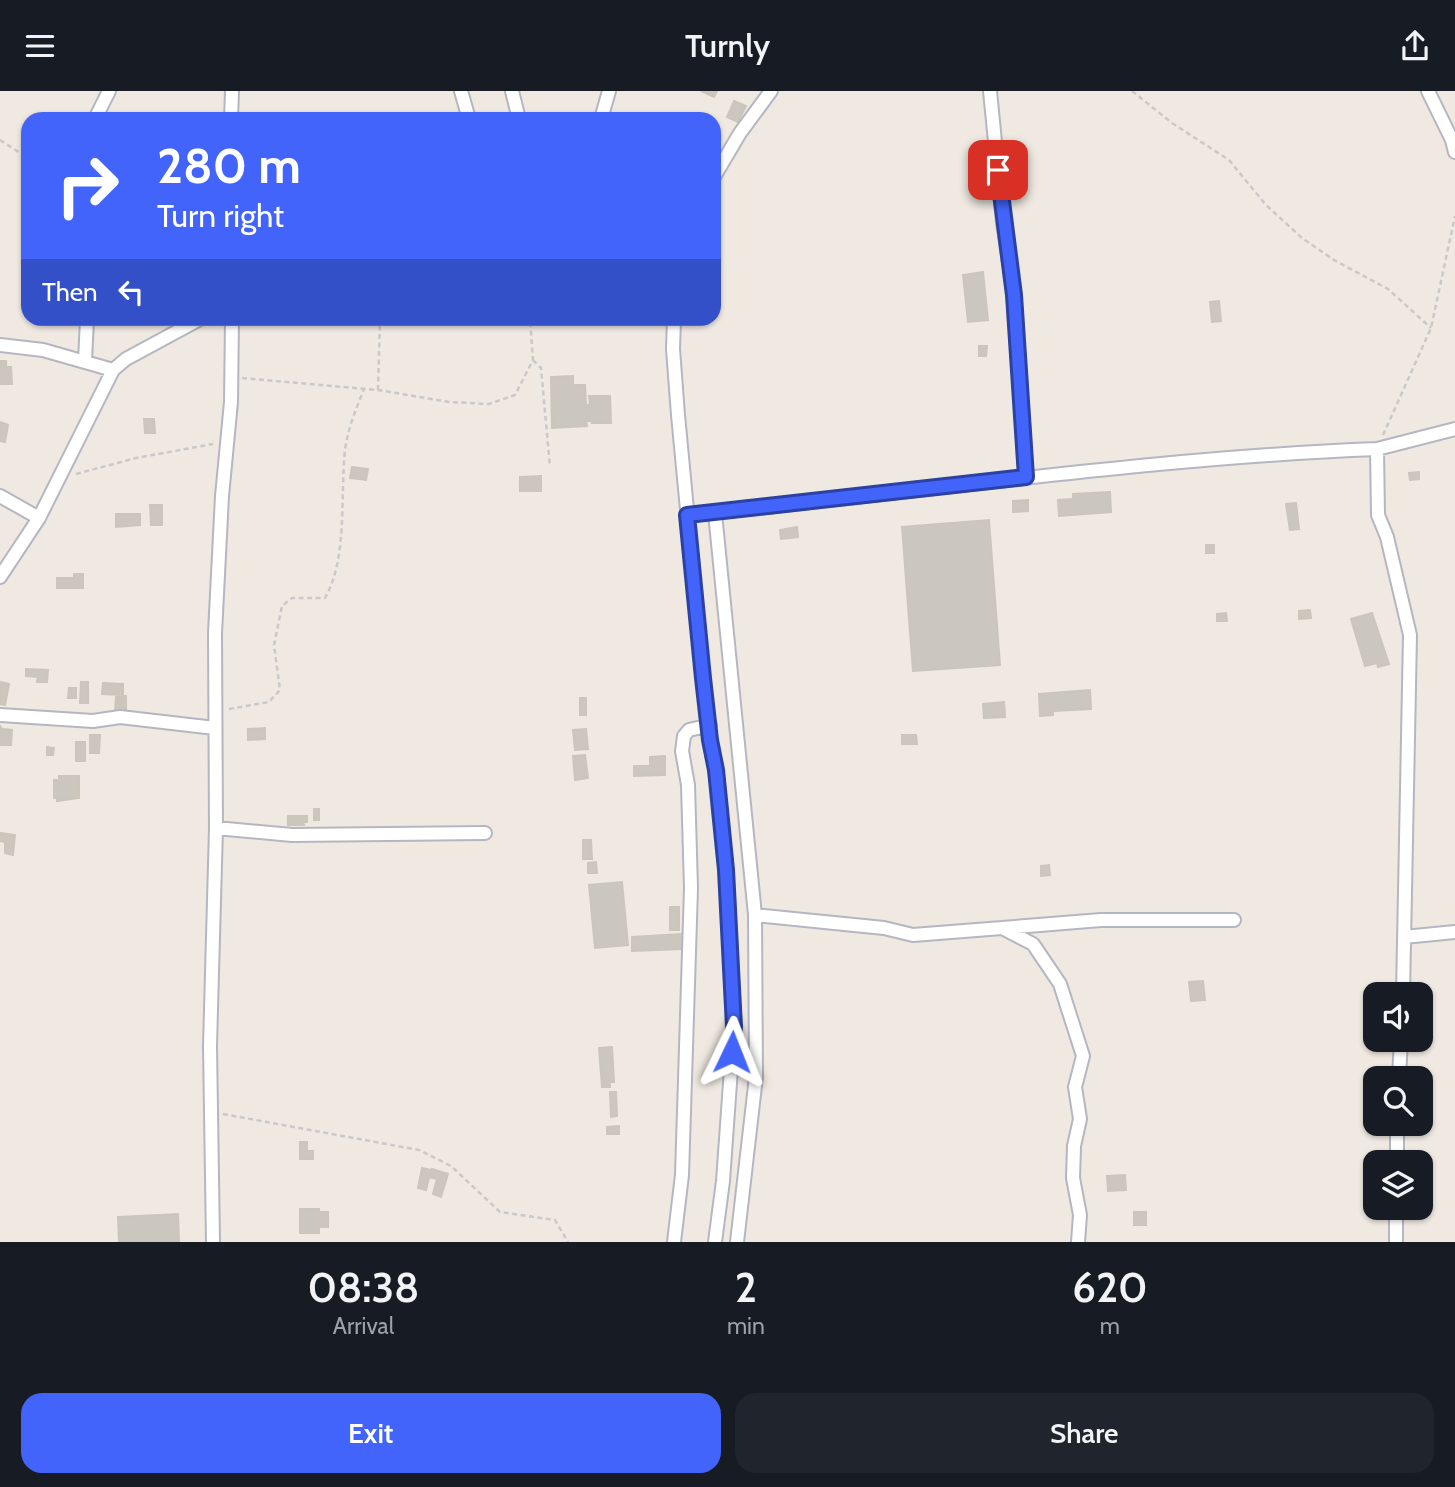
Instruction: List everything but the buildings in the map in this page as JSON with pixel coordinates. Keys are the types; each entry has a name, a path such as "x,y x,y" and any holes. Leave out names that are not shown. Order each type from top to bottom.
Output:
{"street":[{"path":"98,112 109,91"},
{"path":"231,112 232,91"},
{"path":"461,91 467,112"},
{"path":"512,91 517,112"},
{"path":"603,112 609,91"},
{"path":"721,165 740,133 771,91"},
{"path":"990,91 1003,223 1014,295 1026,477"},
{"path":"1428,91 1452,140 1455,152"},
{"path":"85,361 87,326"},
{"path":"0,577 39,518 113,370 126,359 187,326"},
{"path":"213,1242 210,1047 216,828 215,633 221,510 232,377 232,326"},
{"path":"674,326 673,349 687,515 726,870 734,1027 723,1181 715,1242"},
{"path":"0,345 43,350 113,370"},
{"path":"687,515 1202,459 1377,449 1455,429"},
{"path":"1377,449 1378,515 1387,537 1410,635 1403,982"},
{"path":"0,496 39,518"},
{"path":"715,513 755,915 756,1077 737,1242"},
{"path":"0,715 93,721 120,717 215,729"},
{"path":"674,1242 682,1175 691,888 688,785 682,751 684,736 689,730 710,725"},
{"path":"216,828 292,835 485,833"},
{"path":"755,915 884,928 913,935 1101,920 1234,920"},
{"path":"1002,928 1032,944 1060,984 1083,1056 1075,1087 1080,1119 1074,1146 1073,1178 1080,1215 1078,1242"},
{"path":"1404,937 1455,932"},
{"path":"1396,1220 1396,1242"}],"path":[{"path":"1132,91 1172,123 1229,160 1266,205 1302,238 1334,260 1388,289 1431,328"},
{"path":"0,140 21,154"},
{"path":"1377,449 1431,328 1455,216"},
{"path":"378,390 380,326"},
{"path":"232,377 378,390 449,402 489,404 515,395 533,360 531,326"},
{"path":"533,360 541,368 550,467"},
{"path":"215,712 269,702 280,690 274,645 282,606 292,598 325,599 332,585 337,558 349,425 364,389"},
{"path":"60,478 136,459 228,441"},
{"path":"211,1112 418,1150 451,1166 500,1212 555,1220 568,1242"}],"route":[{"path":"732,1052 734,1027 726,870 687,515 1026,477 1014,295 998,170"}]}
